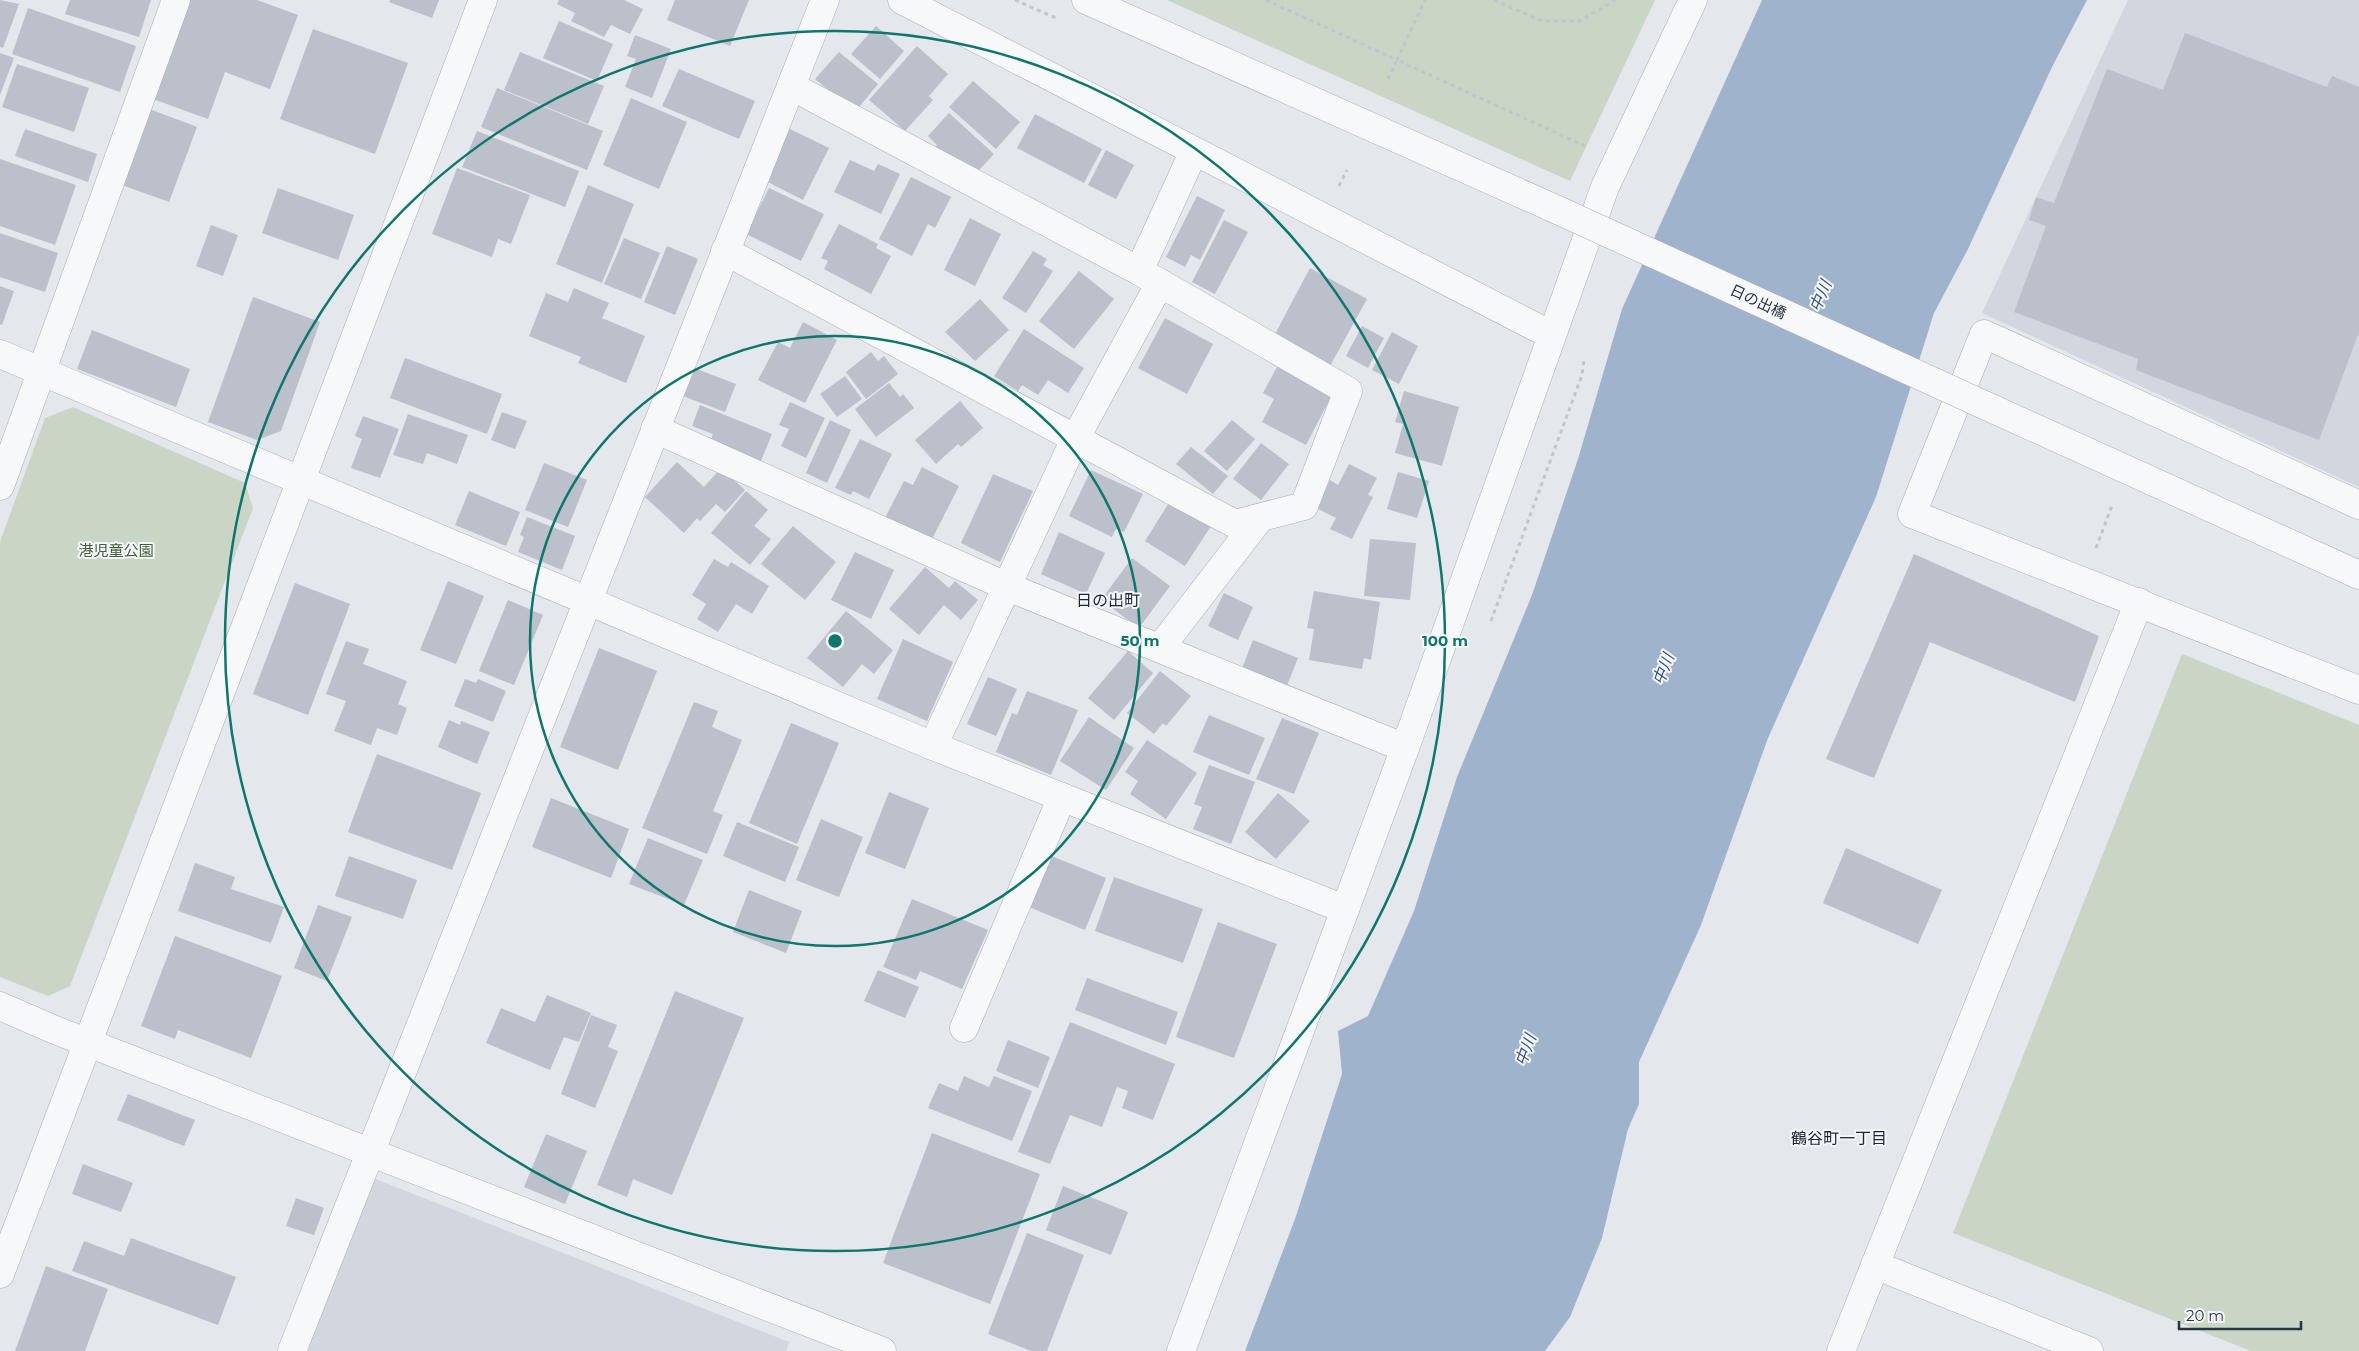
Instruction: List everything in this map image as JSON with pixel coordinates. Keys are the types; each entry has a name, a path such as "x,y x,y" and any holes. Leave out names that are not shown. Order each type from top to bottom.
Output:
{"street":[{"path":"0,486 176,0"},
{"path":"0,1274 483,0"},
{"path":"292,1351 825,0"},
{"path":"902,0 1552,335"},
{"name":"日の出橋","path":"1086,0 1551,207 2359,575"},
{"path":"1181,1351 1405,748 1605,187 1693,0"},
{"path":"725,251 1235,524 1304,506 1348,390 1150,277 791,86"},
{"path":"933,746 1150,277 1194,151"},
{"path":"2359,505 1984,334 1912,514 2359,690"},
{"path":"0,354 933,746 1344,909"},
{"path":"655,429 1008,587 1405,748"},
{"path":"1160,648 1260,518"},
{"path":"1841,1351 2139,602"},
{"path":"964,1028 1062,797"},
{"path":"0,1006 882,1351"},
{"path":"1875,1265 2089,1351"}],"path":[{"path":"1266,0 1617,161"},
{"path":"1388,79 1425,0"},
{"path":"1494,0 1542,20 1579,21 1616,0"},
{"path":"1339,187 1347,170"},
{"path":"2095,552 2115,497"}],"shaded area":[{"path":"2128,0 2359,0 2359,487 1982,313"},
{"path":"373,1178 789,1342 786,1351 304,1351"}],"green space":[{"path":"1167,0 1655,0 1570,181"},
{"name":"港児童公園","path":"73,407 245,483 253,508 70,986 48,996 0,977 0,542 45,418"},
{"path":"2182,654 2359,725 2359,1351 2251,1351 1953,1233"}],"water":[{"name":"中川","path":"1762,0 2087,0 2052,67 1968,249 1934,313 1876,497 1768,738 1701,925 1639,1062 1639,1104 1628,1129 1602,1238 1570,1317 1545,1351 1245,1351 1295,1219 1342,1074 1338,1031 1368,1016 1414,911 1457,777 1532,595 1578,459 1622,309"}],"building":[{"path":"0,0 19,4 3,48 0,47"},
{"path":"70,0 151,0 139,37 65,14"},
{"path":"187,0 257,0 298,15 270,89 225,72 208,119 150,98"},
{"path":"390,0 439,0 432,18 389,2"},
{"path":"559,0 624,0 643,9 630,34 611,25 604,37 571,21 575,13 557,4"},
{"path":"675,0 749,0 730,46 667,20"},
{"path":"28,8 136,46 120,92 12,54"},
{"path":"559,21 613,44 597,81 543,58"},
{"path":"876,26 904,51 880,79 851,54"},
{"path":"313,29 408,63 375,154 280,119"},
{"path":"2185,33 2327,87 2332,76 2359,87 2359,332 2319,440 2136,370 2138,359 2014,312 2046,226 2029,220 2036,197 2054,203 2107,69 2163,90"},
{"path":"635,35 671,49 652,98 625,87 636,59 627,56"},
{"path":"917,46 948,74 929,96 933,100 905,131 869,100"},
{"path":"520,52 604,86 588,124 504,90"},
{"path":"839,52 878,84 855,112 815,79"},
{"path":"0,53 14,58 0,95"},
{"path":"17,64 89,88 74,132 2,107"},
{"path":"679,69 755,101 739,139 662,106"},
{"path":"973,81 1020,122 996,149 949,107"},
{"path":"497,88 603,131 587,170 481,127"},
{"path":"631,98 687,122 659,189 603,165"},
{"path":"147,108 197,127 169,202 119,184"},
{"path":"949,113 994,154 969,181 934,148 937,145 928,136"},
{"path":"1035,114 1102,149 1084,183 1017,148"},
{"path":"25,129 97,154 88,182 15,156"},
{"path":"790,129 829,148 803,200 764,180"},
{"path":"477,131 579,171 565,207 462,167"},
{"path":"1106,150 1134,165 1116,199 1088,185"},
{"path":"0,159 76,185 55,245 0,226"},
{"path":"850,160 874,171 878,164 900,174 881,214 834,192"},
{"path":"457,168 530,195 511,244 498,239 492,257 432,234"},
{"path":"911,177 951,197 935,228 928,224 912,256 879,239"},
{"path":"588,185 634,204 602,283 556,264"},
{"path":"278,188 354,215 338,260 262,233"},
{"path":"769,188 824,214 801,261 746,234"},
{"path":"1197,196 1225,210 1200,260 1191,255 1185,267 1166,257"},
{"path":"970,218 1001,234 975,286 944,270"},
{"path":"1224,220 1248,232 1215,294 1192,282"},
{"path":"839,224 878,244 876,248 891,256 871,294 824,269 828,261 821,258"},
{"path":"211,225 238,235 223,276 196,266"},
{"path":"0,233 58,253 45,292 0,277"},
{"path":"624,238 660,253 641,299 604,284"},
{"path":"667,246 698,259 675,315 644,302"},
{"path":"1033,251 1047,259 1043,265 1053,271 1026,313 1002,298"},
{"path":"1310,268 1367,299 1330,366 1274,336"},
{"path":"1079,271 1114,299 1074,349 1039,321"},
{"path":"0,286 14,291 2,325 0,324"},
{"path":"574,288 609,303 602,318 645,336 626,383 578,363 581,357 529,336 546,293 568,302"},
{"path":"253,297 320,322 281,431 257,440 208,422"},
{"path":"980,299 1009,330 975,361 945,332"},
{"path":"1165,318 1213,344 1187,394 1138,368"},
{"path":"803,322 837,340 805,403 758,380 778,342 790,348"},
{"path":"1362,326 1384,338 1368,368 1346,356"},
{"path":"1024,329 1084,368 1068,393 1048,380 1038,395 1022,385 1018,391 994,376"},
{"path":"92,330 190,369 176,407 77,369"},
{"path":"1392,332 1418,346 1399,384 1372,370"},
{"path":"871,352 878,361 884,356 898,374 866,399 846,372"},
{"path":"405,358 502,394 487,434 390,398"},
{"path":"1277,367 1332,395 1306,445 1262,422 1274,399 1263,393"},
{"path":"694,368 736,384 725,412 683,396"},
{"path":"845,376 862,399 837,417 820,394"},
{"path":"889,383 900,397 903,394 914,408 876,437 855,409"},
{"path":"1404,391 1459,407 1442,466 1395,453 1403,424 1395,422"},
{"path":"960,401 983,428 961,447 958,444 936,464 915,440"},
{"path":"790,402 825,418 806,458 781,446 789,429 779,425"},
{"path":"700,405 772,434 759,466 708,446 713,434 692,426"},
{"path":"502,412 527,421 515,449 491,440"},
{"path":"408,414 468,435 457,464 427,453 423,464 393,455"},
{"path":"363,416 399,429 380,478 351,468 362,439 355,436"},
{"path":"830,420 851,430 827,483 806,473"},
{"path":"1232,420 1255,439 1227,471 1204,451"},
{"path":"860,439 892,454 869,499 853,491 851,495 835,488"},
{"path":"1261,443 1289,464 1261,500 1233,479"},
{"path":"1191,447 1228,476 1213,494 1176,464"},
{"path":"677,462 704,487 721,468 745,490 725,512 716,504 700,521 697,518 684,533 645,497"},
{"path":"544,463 587,480 568,527 525,510"},
{"path":"1349,464 1377,478 1368,495 1373,497 1352,539 1330,529 1336,518 1316,508 1330,480 1338,485"},
{"path":"922,467 959,486 931,541 885,518 904,481 913,485"},
{"path":"1091,470 1143,494 1124,532 1116,529 1112,537 1069,516"},
{"path":"1398,472 1429,481 1417,518 1387,509"},
{"path":"993,474 1033,491 1000,562 961,543"},
{"path":"469,491 520,512 506,546 455,525"},
{"path":"746,491 768,510 754,526 771,539 750,565 711,533"},
{"path":"1172,498 1213,523 1185,566 1145,541"},
{"path":"527,517 575,536 562,570 518,552 524,537 520,535"},
{"path":"793,526 836,562 805,600 761,564"},
{"path":"1059,532 1105,553 1086,594 1041,574"},
{"path":"1370,539 1416,543 1410,600 1364,596"},
{"path":"855,552 894,570 871,619 831,600"},
{"path":"1914,554 2099,636 2075,702 1930,642 1874,778 1826,759"},
{"path":"1132,558 1170,586 1139,628 1101,600"},
{"path":"714,559 728,567 731,562 769,586 752,614 736,604 718,632 697,619 706,604 692,595"},
{"path":"925,567 949,588 955,581 978,600 961,620 944,605 919,635 889,609"},
{"path":"448,581 484,596 456,664 420,650"},
{"path":"295,583 350,604 308,715 253,694"},
{"path":"1314,591 1380,602 1371,660 1364,658 1362,669 1309,660 1314,629 1307,628"},
{"path":"1224,593 1253,607 1238,640 1208,626"},
{"path":"508,600 543,615 514,685 479,671"},
{"path":"846,611 893,650 874,674 862,664 843,687 807,658"},
{"path":"903,639 953,662 927,721 877,699"},
{"path":"1253,640 1298,658 1286,688 1241,671"},
{"path":"346,641 369,649 363,664 407,681 398,704 407,708 397,735 377,728 371,745 334,731 346,701 326,694"},
{"path":"599,648 657,671 618,770 560,747"},
{"path":"1128,651 1153,673 1114,720 1088,698"},
{"path":"1160,671 1191,696 1166,726 1163,723 1154,734 1127,713"},
{"path":"988,677 1017,689 996,736 967,724"},
{"path":"465,679 476,683 478,679 506,691 493,722 454,706"},
{"path":"1027,691 1078,710 1051,775 996,752 1012,713 1017,715"},
{"path":"694,702 718,711 712,727 742,740 713,811 723,815 707,854 642,828"},
{"path":"1209,715 1265,738 1249,775 1193,752"},
{"path":"1089,717 1134,748 1106,790 1060,761"},
{"path":"1282,718 1319,733 1294,794 1256,779"},
{"path":"449,720 460,725 461,721 490,732 477,764 438,747"},
{"path":"791,723 839,743 797,844 749,823"},
{"path":"1147,740 1197,773 1166,819 1130,794 1138,781 1125,772"},
{"path":"377,754 481,793 452,870 348,832"},
{"path":"1209,765 1255,782 1231,844 1193,829 1202,807 1194,804"},
{"path":"889,792 929,808 905,869 865,853"},
{"path":"1278,793 1310,821 1276,859 1245,832"},
{"path":"551,798 629,829 611,878 532,847"},
{"path":"821,819 863,837 839,897 796,880"},
{"path":"737,822 799,847 785,882 723,856"},
{"path":"648,838 703,860 684,905 629,884"},
{"path":"1846,848 1942,890 1918,944 1823,903"},
{"path":"1049,855 1106,878 1085,930 1029,907"},
{"path":"349,856 417,880 403,919 335,896"},
{"path":"195,863 235,877 231,889 284,907 271,943 178,911"},
{"path":"1114,877 1203,909 1183,963 1095,931"},
{"path":"749,890 802,911 786,953 733,932"},
{"path":"912,899 988,930 962,989 920,971 916,980 883,967"},
{"path":"318,905 352,917 327,981 294,968"},
{"path":"1218,922 1277,944 1234,1058 1176,1037"},
{"path":"175,936 282,976 251,1058 178,1030 175,1039 141,1026"},
{"path":"878,970 919,987 905,1018 864,1001"},
{"path":"1087,978 1178,1012 1166,1045 1075,1010"},
{"path":"675,991 744,1018 672,1195 633,1179 627,1197 597,1185"},
{"path":"547,995 591,1013 579,1042 564,1037 550,1070 486,1043 501,1008 535,1022"},
{"path":"591,1015 617,1025 608,1047 618,1051 595,1108 561,1094"},
{"path":"1070,1022 1175,1064 1153,1120 1122,1108 1128,1091 1117,1087 1102,1127 1070,1115 1050,1164 1018,1152"},
{"path":"1008,1040 1050,1057 1038,1088 996,1071"},
{"path":"964,1076 989,1087 994,1076 1032,1091 1012,1141 928,1108 939,1083 958,1091"},
{"path":"128,1094 195,1120 184,1146 117,1120"},
{"path":"932,1133 1040,1174 990,1304 883,1263"},
{"path":"546,1134 587,1151 565,1204 524,1187"},
{"path":"83,1164 133,1183 121,1212 72,1194"},
{"path":"1063,1186 1128,1212 1111,1255 1046,1230"},
{"path":"296,1198 324,1208 314,1235 286,1226"},
{"path":"1027,1233 1084,1255 1047,1351 1031,1351 988,1334"},
{"path":"131,1238 236,1277 218,1325 72,1271 84,1241 124,1256"},
{"path":"46,1266 108,1289 85,1351 15,1351"}],"district":[{"name":"日の出町","path":"1108,600"},
{"name":"鶴谷町一丁目","path":"1839,1138"}]}
